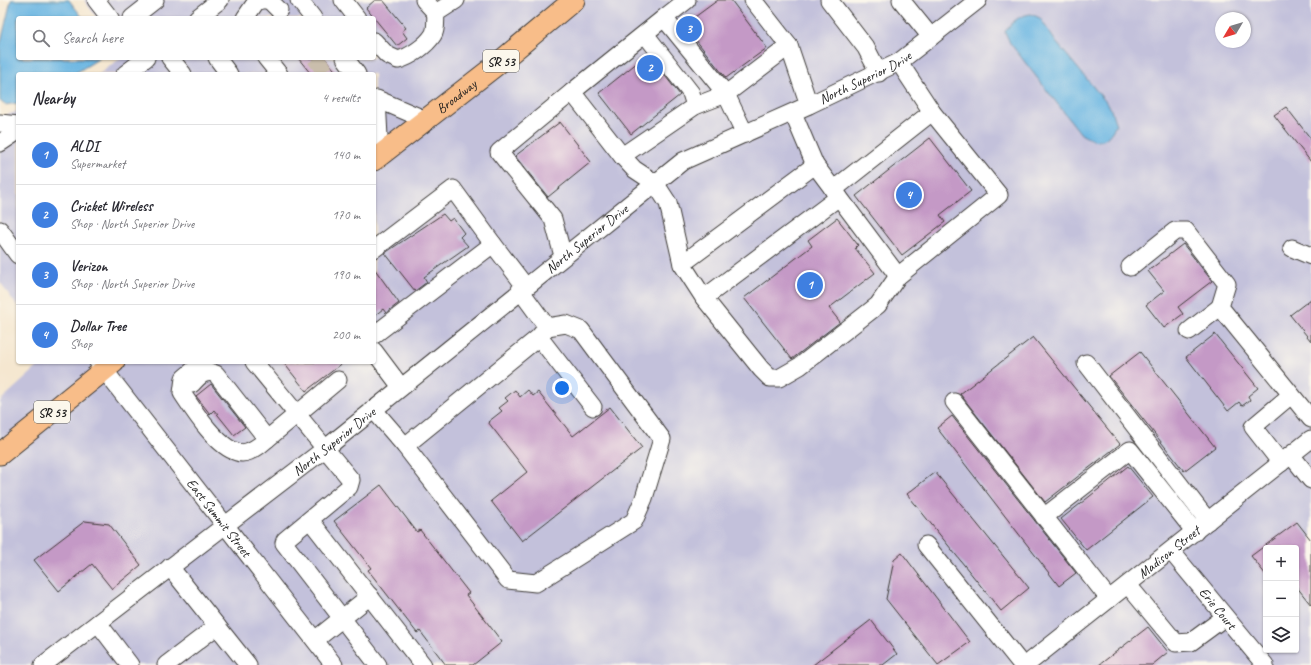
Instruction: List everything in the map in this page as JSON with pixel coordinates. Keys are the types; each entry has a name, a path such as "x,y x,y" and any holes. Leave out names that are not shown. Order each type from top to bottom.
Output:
{"main road":[{"name":"Broadway","path":"377,158 495,66 574,0"},
{"name":"SR 53","path":"0,454 105,365"}],"street":[{"path":"96,0 108,16"},
{"path":"135,16 155,0"},
{"path":"200,16 220,0"},
{"path":"246,16 256,2 261,0"},
{"path":"265,0 270,1 279,10"},
{"path":"299,0 311,16"},
{"path":"343,0 355,16"},
{"path":"424,0 436,13"},
{"path":"376,44 387,55 398,60 407,58 433,34 436,13 456,0"},
{"path":"563,256 553,219 498,152 687,0"},
{"path":"753,0 789,46 809,105"},
{"path":"829,0 866,48 878,73"},
{"path":"901,0 931,37"},
{"name":"North Superior Drive","path":"43,665 326,448 523,288 683,161 793,113 899,62 978,0"},
{"path":"664,18 726,94 745,134"},
{"path":"645,34 691,93 695,106"},
{"path":"622,156 695,106 726,94 789,46"},
{"path":"128,72 143,60"},
{"path":"172,60 181,72"},
{"path":"218,60 228,72"},
{"path":"268,60 277,72"},
{"path":"346,60 355,72"},
{"path":"572,92 622,156 634,169 655,183 668,203 682,264 704,298 761,369 770,378 779,378 800,366 878,305 898,276 999,195 932,112 899,62"},
{"path":"376,97 426,120"},
{"path":"704,298 836,194 932,112"},
{"path":"793,113 816,165 898,276"},
{"path":"0,123 16,125"},
{"path":"376,128 377,158"},
{"path":"0,143 16,132"},
{"path":"682,264 816,165"},
{"path":"376,247 453,189 523,288 543,332 593,407"},
{"path":"0,230 16,252"},
{"path":"1130,267 1175,231 1186,231 1227,284 1220,307 1189,331"},
{"path":"376,333 493,244"},
{"path":"1292,248 1311,256"},
{"path":"1220,307 1311,420"},
{"path":"373,409 405,446 508,580 536,583 634,521 644,498 662,439 581,330 566,324 543,332 405,446"},
{"path":"376,354 402,386"},
{"path":"1086,363 1208,521"},
{"path":"201,364 184,378 182,393 223,446 238,453 250,451 271,436 338,380"},
{"path":"220,364 271,436"},
{"path":"256,364 351,480 349,487 285,540 284,543 378,665"},
{"name":"East Summit Street","path":"105,365 334,665"},
{"path":"213,434 214,423 191,394 193,382 205,372 210,371 216,374 271,436"},
{"path":"1291,395 1253,427 1286,459 1311,480"},
{"path":"954,402 1109,599"},
{"name":"Madison Street","path":"1026,665 1311,439"},
{"path":"1044,517 1130,450 1195,532"},
{"path":"310,520 423,665"},
{"path":"926,544 1022,665"},
{"name":"Erie Court","path":"1171,551 1265,665"},
{"path":"170,567 248,665"},
{"path":"1128,584 1176,643 1191,642 1225,617"},
{"path":"315,640 370,596"},
{"path":"98,623 130,665"},
{"path":"166,665 217,626"}],"shaded area":[{"path":"84,0 1311,0 1311,665 0,665 0,401 41,364 376,364 376,72 102,72 118,60 376,60 376,16 96,16"},
{"path":"16,112 16,304 0,282 0,117"}],"water":[{"path":"11,0 69,0 81,16 16,16 16,60 97,60 77,72 16,72 16,103 5,105 0,101 0,46"},
{"path":"1031,14 1040,18 1056,42 1110,107 1116,125 1109,136 1105,139 1097,141 1087,138 1081,134 1010,43 1005,32 1007,28 1020,17"}],"building":[{"path":"375,0 383,0 406,28 402,31 407,38 397,46 376,20 376,16 373,16 366,8"},
{"path":"718,0 731,0 767,48 726,78 684,25"},
{"path":"648,54 680,95 631,134 599,93"},
{"path":"300,60 327,60 336,72 309,72"},
{"path":"1286,107 1311,139 1311,162 1274,115"},
{"path":"560,122 591,162 548,197 515,156"},
{"path":"930,138 971,191 940,215 945,222 902,255 856,196"},
{"path":"443,214 449,221 453,218 464,233 460,237 468,246 424,277 427,282 415,291 385,253"},
{"path":"837,218 858,245 855,248 875,273 829,308 840,322 792,359 744,298 812,246 808,240"},
{"path":"1183,244 1212,281 1178,307 1183,314 1164,328 1146,305 1164,291 1148,271"},
{"path":"376,271 399,303 386,313 383,309 376,314"},
{"path":"1311,299 1311,341 1290,315"},
{"path":"1215,334 1258,388 1248,396 1250,400 1242,406 1239,402 1228,411 1186,357"},
{"path":"1033,337 1120,444 1045,502 960,394"},
{"path":"1140,352 1215,447 1184,471 1109,376"},
{"path":"285,364 341,364 306,391"},
{"path":"211,384 245,427 234,435 214,410 210,414 196,396"},
{"path":"515,390 520,397 528,390 533,396 538,392 573,436 610,407 642,448 522,541 491,501 527,472 488,422 502,411 499,408 508,401 505,398"},
{"path":"952,416 1076,573 1059,586 937,428"},
{"path":"1128,466 1153,497 1086,550 1061,519"},
{"path":"935,472 1029,588 1001,611 907,494"},
{"path":"381,485 417,532 420,530 469,593 466,595 502,642 473,665 446,665 420,631 417,633 368,570 371,568 334,521"},
{"path":"85,521 109,524 141,565 112,589 92,564 59,591 34,560"},
{"path":"1297,522 1311,540 1311,605 1299,590 1299,545 1266,545"},
{"path":"1263,547 1263,571 1251,556"},
{"path":"902,553 970,642 938,665 886,599 894,560"},
{"path":"871,620 897,654 883,665 813,665"},
{"path":"1148,627 1168,652 1152,665 1099,665"}],"tunnel":[{"path":"316,60 326,72"}],"place":[{"name":"Verizon","path":"689,29"},
{"name":"Cricket Wireless","path":"650,68"},
{"name":"Dollar Tree","path":"909,195"},
{"name":"ALDI","path":"810,285"}]}
